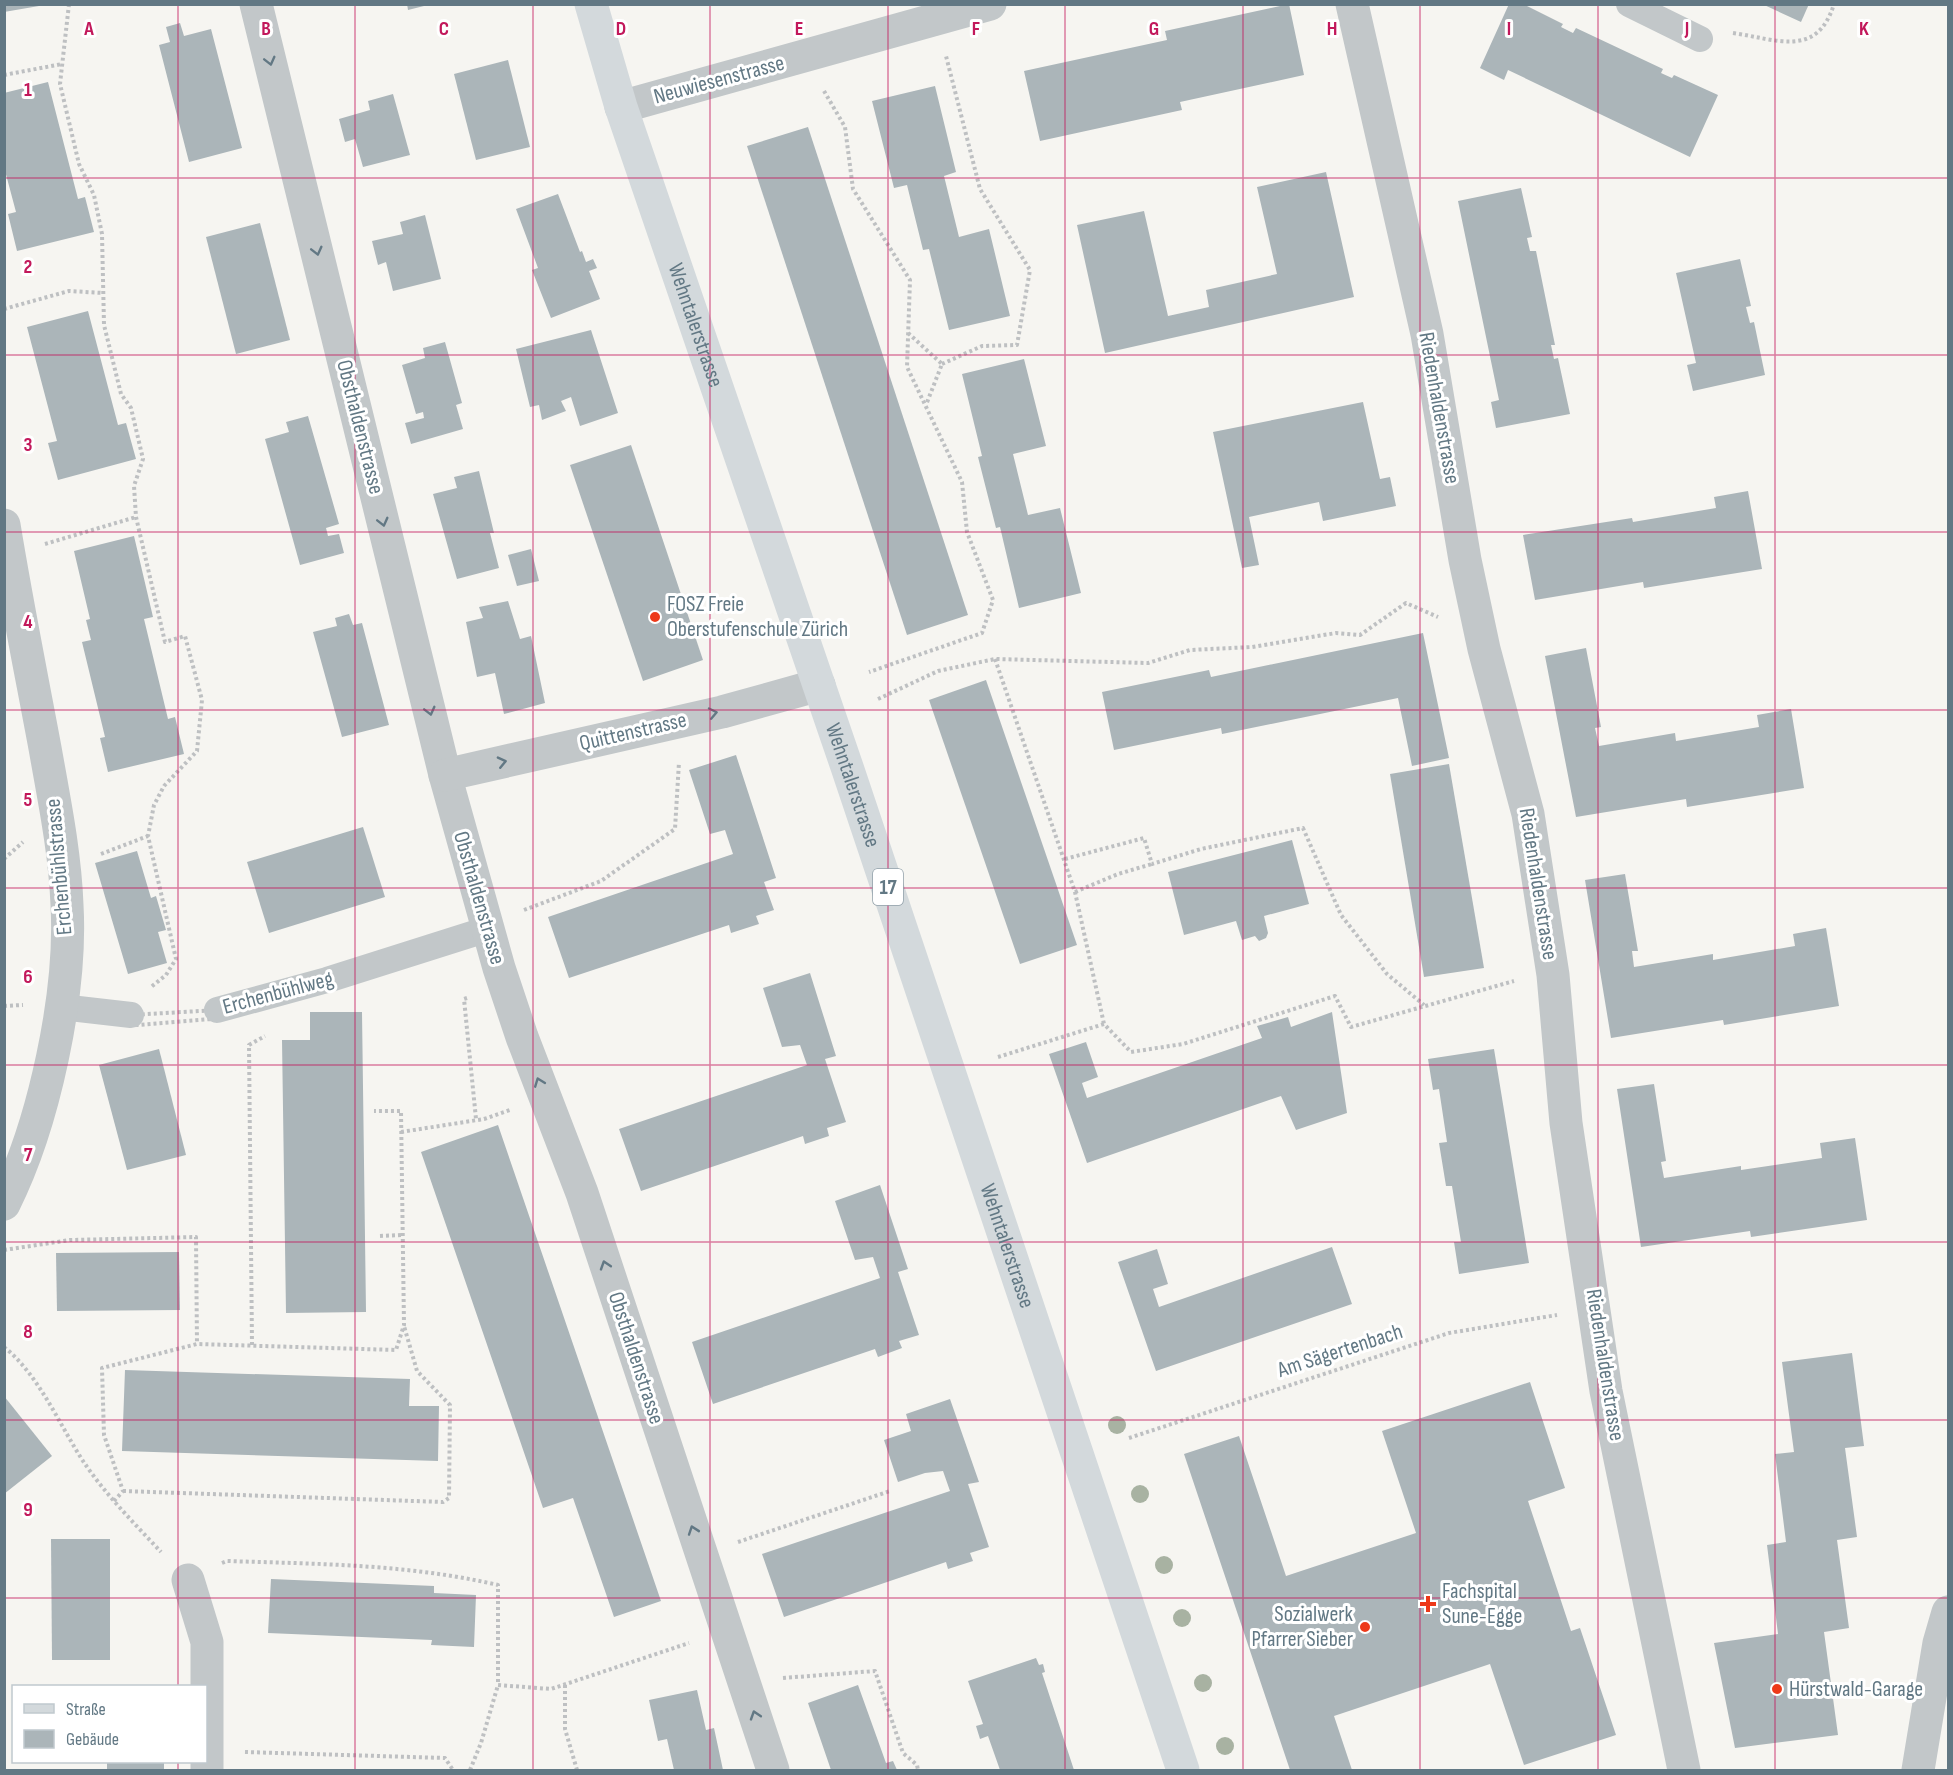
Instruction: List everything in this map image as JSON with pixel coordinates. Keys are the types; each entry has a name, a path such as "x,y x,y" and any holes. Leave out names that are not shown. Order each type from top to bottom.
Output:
{"main road":[{"name":"Wehntalerstrasse","path":"591,4 621,107 819,685 1183,1770"}],"street":[{"name":"Obsthaldenstrasse","path":"256,4 445,775 488,929 505,986 582,1193 773,1770"},
{"name":"Neuwiesenstrasse","path":"621,107 990,4"},
{"name":"Riedenhaldenstrasse","path":"1352,4 1427,334 1467,571 1484,649 1528,814 1553,975 1566,1123 1606,1391 1684,1770"},
{"name":"Erchenbühlstrasse","path":"4,525 55,803 66,894 66,958 62,1007 49,1073 24,1156 4,1204"},
{"name":"Quittenstrasse","path":"445,775 722,712 819,685"},
{"path":"188,1580 207,1642 207,1760"},
{"path":"1918,1770 1939,1643 1948,1612"}],"lane":[{"path":"1629,4 1700,39"},
{"name":"Erchenbühlweg","path":"214,1015 488,929"},
{"path":"62,1007 130,1018"}],"path":[{"path":"69,4 60,84 79,164 94,195 102,234 104,325 121,394 131,408 142,459 134,486 136,517 165,642 185,636 202,700 197,751 164,786 154,805 148,836 176,959 166,975 134,1000 130,1018"},
{"path":"1700,39 1710,29 1798,43 1815,36 1830,18 1834,4"},
{"path":"925,406 942,364 982,346 1017,345 1029,270 980,189 937,19"},
{"path":"813,54 822,88 845,127 853,189 910,280 907,367 962,482 967,532 993,600 982,633 869,672"},
{"path":"4,75 62,64"},
{"path":"4,309 69,291 103,293"},
{"path":"908,333 942,364"},
{"path":"36,547 136,517"},
{"path":"878,699 938,671 995,659 1148,663 1190,650 1252,646 1336,633 1360,635 1406,603 1437,617 1446,617"},
{"path":"995,659 1075,892 1104,1024 1131,1052 1183,1044 1335,996 1351,1027 1518,980"},
{"path":"488,929 511,915 601,881 675,829 678,762 686,758"},
{"path":"1075,892 1118,874 1201,849 1303,828 1341,915 1387,974 1425,1006"},
{"path":"94,856 148,836"},
{"path":"1065,859 1143,838 1152,864"},
{"path":"4,859 25,840 32,839"},
{"path":"476,1119 464,999 505,986"},
{"name":"Erchenbühlweg","path":"130,1018 214,1015"},
{"name":"Erchenbühlweg","path":"130,1018 214,1015"},
{"path":"998,1058 1104,1024"},
{"path":"252,1345 249,1045 268,1033"},
{"path":"123,1491 443,1502 449,1498 450,1405 417,1371 404,1325 401,1111 374,1111"},
{"path":"401,1132 496,1115"},
{"path":"380,1236 402,1235"},
{"path":"4,1250 70,1240 195,1237 197,1344"},
{"name":"Am Sägertenbach","path":"1129,1438 1449,1333 1566,1314"},
{"path":"123,1491 104,1435 102,1368 197,1344 396,1350 404,1325"},
{"path":"4,1347 30,1376 84,1462 114,1502 152,1542"},
{"path":"114,1502 123,1491"},
{"path":"701,1554 890,1491"},
{"path":"226,1561 383,1565 447,1573 498,1585 498,1685 481,1743 470,1770"},
{"path":"498,1685 552,1689 666,1650 728,1633"},
{"path":"744,1681 875,1671 903,1753 917,1765 918,1770"},
{"path":"565,1685 565,1729 577,1770"},
{"path":"207,1760 445,1758 453,1770"}],"building":[{"path":"4,4 39,4 39,6 4,12"},
{"path":"407,4 427,4 428,5 408,10"},
{"path":"1289,4 1304,75 1180,102 1182,110 1040,141 1024,71 1167,40 1165,31"},
{"path":"1509,4 1523,4 1563,24 1561,27 1573,33 1576,28 1663,69 1661,73 1672,78 1674,75 1718,95 1690,157 1508,70 1504,80 1480,68"},
{"path":"1762,4 1809,4 1801,22"},
{"path":"180,23 184,36 211,29 242,148 189,162 159,45 170,42 166,27"},
{"path":"508,60 530,147 476,160 454,74"},
{"path":"48,82 78,199 85,197 94,232 17,251 8,214 16,212 4,167 4,93"},
{"path":"935,86 956,172 944,176 959,237 989,229 1010,316 949,330 929,249 923,250 907,185 894,188 872,101"},
{"path":"393,94 410,155 363,167 355,139 345,142 339,119 370,110 368,101"},
{"path":"808,127 968,615 907,635 747,146"},
{"path":"1326,172 1354,297 1105,353 1077,225 1144,211 1168,316 1209,307 1206,290 1277,274 1257,187"},
{"path":"1521,188 1532,237 1527,238 1530,251 1536,251 1555,345 1551,345 1554,359 1558,358 1570,414 1496,428 1491,402 1499,400 1458,201"},
{"path":"558,194 580,252 582,251 586,262 593,259 597,268 589,271 600,299 551,318 532,270 538,268 516,209"},
{"path":"425,215 441,279 393,291 386,262 378,265 372,241 403,234 400,222"},
{"path":"260,223 290,340 236,354 206,237"},
{"path":"1740,259 1751,306 1746,307 1750,323 1754,322 1765,375 1693,391 1687,365 1696,363 1676,273"},
{"path":"88,311 118,425 126,423 136,459 58,480 48,443 57,441 27,327"},
{"path":"591,330 618,413 580,426 571,397 561,401 566,411 542,420 539,405 530,407 516,349"},
{"path":"445,342 462,403 456,405 463,429 411,444 405,423 424,418 423,412 416,414 402,365 425,358 423,348"},
{"path":"1024,359 1046,446 1013,454 1028,515 1060,508 1081,593 1019,608 1000,527 996,528 978,457 982,456 962,374"},
{"path":"1363,402 1380,479 1390,477 1396,506 1323,521 1319,502 1249,517 1259,565 1242,568 1213,432"},
{"path":"308,416 339,524 326,528 328,536 339,534 344,553 300,565 265,439 289,432 286,422"},
{"path":"631,445 703,660 643,681 570,465"},
{"path":"479,471 494,533 490,533 499,568 457,579 433,494 457,488 454,477"},
{"path":"1748,491 1762,569 1644,588 1643,582 1535,600 1523,535 1632,518 1633,522 1716,508 1714,497"},
{"path":"134,536 153,617 144,619 168,719 175,717 184,754 108,772 100,738 105,737 82,642 91,640 86,620 90,619 74,551"},
{"path":"531,549 539,581 517,586 508,555"},
{"path":"508,601 520,639 531,636 545,703 504,714 495,673 477,677 466,622 483,618 479,607"},
{"path":"349,614 353,625 362,623 389,725 342,737 313,632 337,626 335,618"},
{"path":"1423,633 1449,758 1412,766 1398,698 1222,734 1221,728 1114,750 1102,692 1209,670 1211,677"},
{"path":"1586,648 1601,727 1595,728 1599,746 1675,733 1676,741 1759,727 1757,715 1791,709 1804,788 1687,807 1686,799 1576,817 1545,656"},
{"path":"986,680 1077,945 1020,964 929,700"},
{"path":"736,755 776,878 764,882 774,910 756,916 759,924 731,933 729,925 569,978 548,917 733,854 725,830 710,834 689,770"},
{"path":"1449,764 1484,968 1424,977 1390,774"},
{"path":"363,827 385,897 269,933 247,862"},
{"path":"1292,840 1309,904 1264,916 1268,933 1266,938 1259,941 1255,936 1242,940 1236,921 1184,935 1168,872"},
{"path":"137,851 151,898 156,896 166,930 158,932 167,963 128,974 95,863"},
{"path":"1625,874 1638,951 1632,951 1634,967 1713,954 1713,960 1795,946 1793,934 1826,928 1839,1006 1724,1025 1723,1020 1611,1038 1585,880"},
{"path":"810,973 836,1056 825,1059 846,1122 827,1128 829,1136 805,1144 803,1136 641,1191 619,1129 807,1065 800,1045 782,1047 763,988"},
{"path":"310,1012 362,1012 366,1312 286,1313 282,1040 310,1040"},
{"path":"1332,1012 1347,1113 1296,1130 1281,1096 1087,1163 1049,1054 1086,1042 1098,1077 1082,1083 1087,1098 1262,1038 1257,1026 1288,1017 1291,1027"},
{"path":"159,1049 186,1155 127,1170 99,1065"},
{"path":"1494,1049 1529,1263 1459,1274 1454,1242 1461,1242 1452,1186 1446,1186 1439,1143 1447,1142 1439,1089 1433,1090 1428,1059"},
{"path":"1654,1084 1666,1161 1661,1162 1664,1178 1741,1166 1741,1170 1822,1158 1820,1143 1855,1138 1867,1220 1751,1237 1750,1231 1641,1247 1617,1089"},
{"path":"498,1125 661,1601 614,1617 573,1498 543,1508 421,1152"},
{"path":"880,1185 908,1269 898,1272 919,1335 899,1341 902,1348 878,1357 875,1349 713,1404 692,1342 880,1278 873,1257 855,1260 835,1201"},
{"path":"1332,1247 1352,1304 1156,1371 1118,1262 1157,1249 1168,1284 1153,1289 1159,1307"},
{"path":"179,1252 180,1310 57,1311 56,1253"},
{"path":"1852,1353 1864,1446 1845,1448 1857,1537 1837,1540 1849,1628 1824,1632 1838,1735 1735,1748 1714,1643 1778,1634 1767,1545 1786,1542 1775,1454 1794,1452 1782,1362"},
{"path":"125,1370 410,1379 409,1406 439,1406 438,1461 122,1451"},
{"path":"1530,1382 1565,1488 1528,1501 1571,1631 1580,1628 1616,1735 1524,1765 1490,1664 1334,1716 1352,1770 1290,1770 1184,1454 1239,1436 1286,1576 1416,1533 1382,1431"},
{"path":"4,1396 52,1456 4,1494"},
{"path":"950,1399 979,1482 968,1484 989,1547 970,1553 973,1561 948,1569 946,1562 784,1617 762,1554 950,1491 943,1471 925,1473 898,1482 884,1440 911,1431 906,1414"},
{"path":"51,1539 110,1539 110,1660 52,1660"},
{"path":"271,1579 434,1586 434,1593 476,1595 474,1647 431,1645 432,1640 268,1633"},
{"path":"1036,1658 1039,1665 1043,1664 1045,1672 1042,1673 1074,1770 1000,1770 988,1736 980,1739 976,1726 983,1724 968,1681"},
{"path":"858,1685 886,1763 893,1761 897,1770 831,1770 808,1703"},
{"path":"697,1690 706,1730 714,1728 723,1770 674,1770 667,1739 658,1741 649,1700"},
{"path":"107,1763 164,1763 164,1770 107,1770"}],"place":[{"name":"FOSZ Freie Oberstufenschule Zürich","path":"655,617"},
{"name":"Fachspital Sune-Egge","path":"1428,1604"},
{"name":"Sozialwerk Pfarrer Sieber","path":"1365,1627"},
{"name":"Hürstwald-Garage","path":"1777,1689"}]}
